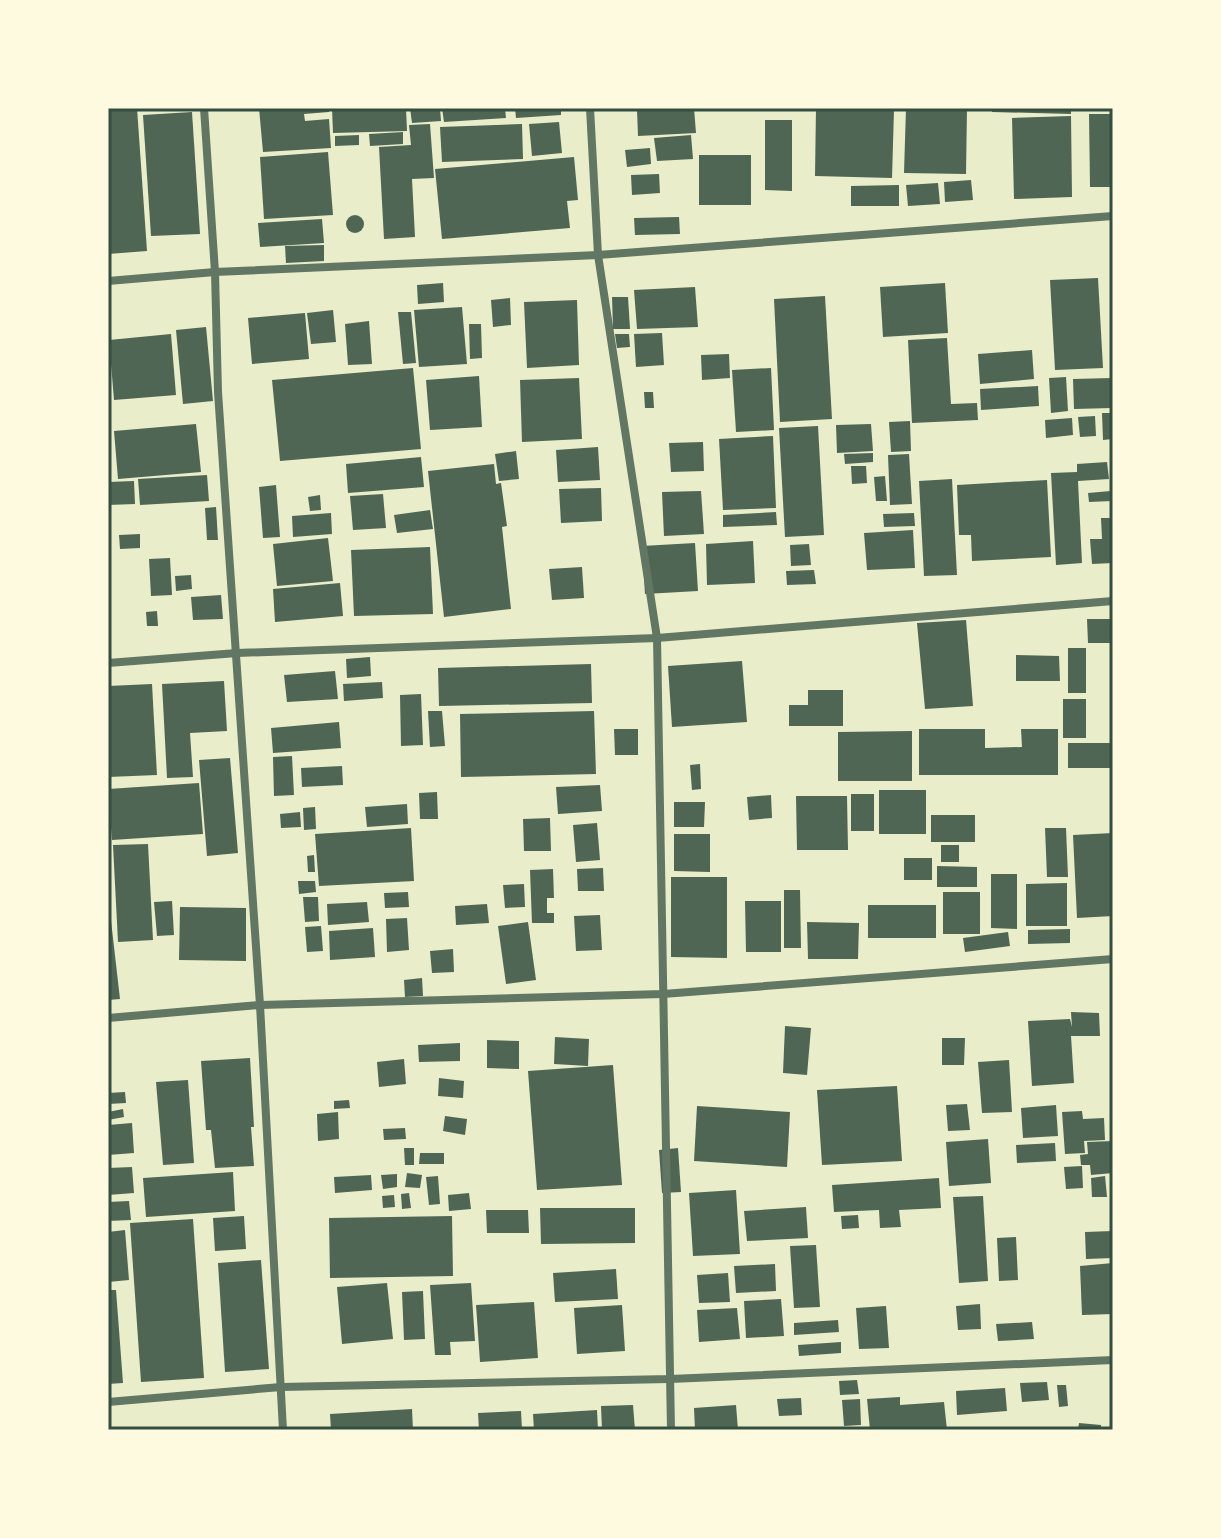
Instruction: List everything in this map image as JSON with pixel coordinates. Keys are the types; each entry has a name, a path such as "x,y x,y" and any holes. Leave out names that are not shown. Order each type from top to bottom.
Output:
{"street":[{"path":"204,108 215,272 218,392 260,1005 283,1430"},
{"path":"590,108 598,255 657,638 671,1430"},
{"path":"108,281 215,272 598,255 1113,216"},
{"path":"108,663 237,653 657,638 1113,601"},
{"path":"108,1018 260,1005 663,994 1113,959"},
{"path":"108,1402 281,1387 670,1379 1113,1360"}],"building":[{"path":"108,108 137,108 147,251 108,254"},
{"path":"259,108 329,108 329,112 304,114 305,121 329,119 331,148 263,152"},
{"path":"332,108 406,108 407,131 333,133"},
{"path":"410,108 440,108 441,121 412,123"},
{"path":"442,108 505,108 506,118 444,122"},
{"path":"515,108 561,108 561,115 516,118"},
{"path":"694,108 696,133 638,136 637,110"},
{"path":"816,108 894,110 892,178 815,176"},
{"path":"906,108 967,108 966,174 904,173"},
{"path":"992,108 1071,108 1071,114 992,112"},
{"path":"192,112 200,234 151,236 143,115"},
{"path":"1089,114 1113,114 1113,187 1090,187"},
{"path":"1071,116 1072,197 1014,199 1012,118"},
{"path":"765,120 792,120 792,191 765,190"},
{"path":"559,122 562,153 532,156 529,124"},
{"path":"430,124 434,178 412,179 415,237 384,239 379,147 411,145 409,125"},
{"path":"522,124 523,159 442,162 440,127"},
{"path":"403,132 403,144 370,146 369,134"},
{"path":"359,135 359,145 335,146 335,136"},
{"path":"691,135 693,159 657,161 654,138"},
{"path":"650,148 651,164 627,167 625,150"},
{"path":"328,152 333,215 264,219 260,157"},
{"path":"699,155 751,155 751,205 699,205"},
{"path":"574,157 578,200 567,201 570,228 442,239 435,169"},
{"path":"659,174 660,193 632,195 631,175"},
{"path":"971,180 973,200 945,202 944,182"},
{"path":"938,183 940,204 908,206 906,185"},
{"path":"899,185 899,206 851,206 851,186"},
{"path":"355,215 364,224 355,233 346,224"},
{"path":"679,217 680,234 635,235 634,218"},
{"path":"322,219 324,243 260,247 258,223"},
{"path":"324,245 324,261 286,263 285,246"},
{"path":"1098,278 1103,368 1055,370 1050,280"},
{"path":"443,283 444,302 418,304 417,285"},
{"path":"945,283 948,333 883,337 880,287"},
{"path":"695,287 698,327 637,329 634,290"},
{"path":"825,296 832,419 780,422 774,299"},
{"path":"612,297 628,297 630,329 613,329"},
{"path":"510,298 511,325 493,327 491,300"},
{"path":"577,300 579,365 527,368 524,302"},
{"path":"462,307 467,364 419,367 414,310"},
{"path":"333,310 336,342 311,344 307,313"},
{"path":"398,312 411,312 416,363 403,364"},
{"path":"305,313 309,359 252,364 248,318"},
{"path":"369,321 372,364 348,365 345,324"},
{"path":"469,324 481,324 482,358 470,359"},
{"path":"206,327 213,401 183,404 176,330"},
{"path":"662,333 664,365 636,367 634,334"},
{"path":"171,334 176,395 114,400 109,340"},
{"path":"615,334 629,334 630,347 617,348"},
{"path":"947,338 951,404 977,403 978,420 912,423 908,340"},
{"path":"1032,350 1034,379 980,384 978,354"},
{"path":"729,354 730,378 702,380 701,355"},
{"path":"413,368 421,449 280,461 272,380"},
{"path":"771,368 774,430 736,432 732,370"},
{"path":"479,376 482,427 430,430 426,380"},
{"path":"1066,377 1068,411 1051,413 1049,378"},
{"path":"579,378 582,439 522,442 520,380"},
{"path":"1112,378 1112,408 1074,409 1073,379"},
{"path":"1038,386 1039,406 981,410 980,389"},
{"path":"644,392 653,392 654,408 645,408"},
{"path":"1102,413 1113,413 1113,439 1103,440"},
{"path":"1095,416 1096,436 1080,437 1078,417"},
{"path":"1072,418 1073,435 1046,438 1045,420"},
{"path":"910,421 911,451 891,452 889,422"},
{"path":"196,424 201,472 118,479 114,431"},
{"path":"871,424 873,451 837,453 836,425"},
{"path":"818,426 824,535 785,537 779,428"},
{"path":"773,436 776,508 723,510 719,439"},
{"path":"703,442 704,471 671,472 669,443"},
{"path":"598,447 600,480 558,482 556,450"},
{"path":"516,451 519,479 499,481 495,454"},
{"path":"873,453 873,462 845,464 844,454"},
{"path":"909,454 912,504 890,505 888,455"},
{"path":"421,457 424,487 348,493 346,464"},
{"path":"1107,462 1109,479 1078,481 1082,563 1056,565 1051,473 1077,472 1077,464"},
{"path":"494,464 496,484 501,483 507,526 502,527 511,609 444,617 428,471"},
{"path":"851,466 866,466 867,483 852,484"},
{"path":"207,475 209,501 140,505 138,479"},
{"path":"885,476 887,501 876,501 874,477"},
{"path":"952,479 957,575 924,576 919,481"},
{"path":"1047,480 1051,557 972,561 971,535 959,535 957,485"},
{"path":"134,481 135,504 108,505 108,482"},
{"path":"276,485 280,537 263,538 259,487"},
{"path":"601,488 602,521 561,523 559,489"},
{"path":"701,491 704,534 664,536 662,492"},
{"path":"1111,491 1112,501 1089,502 1088,493"},
{"path":"383,494 386,528 353,530 350,496"},
{"path":"320,495 321,510 310,511 308,497"},
{"path":"216,507 218,540 207,540 205,508"},
{"path":"430,510 433,529 397,533 394,515"},
{"path":"776,512 777,525 723,527 723,515"},
{"path":"331,513 332,534 293,537 292,516"},
{"path":"914,513 915,526 884,527 883,514"},
{"path":"1101,518 1113,518 1113,563 1092,564 1090,539 1102,539"},
{"path":"913,530 915,568 867,570 864,533"},
{"path":"140,534 140,548 120,549 119,535"},
{"path":"328,538 333,581 277,586 273,544"},
{"path":"753,541 755,583 707,585 706,544"},
{"path":"695,543 698,591 645,594 642,546"},
{"path":"809,544 811,565 791,566 790,545"},
{"path":"430,547 433,614 354,616 351,550"},
{"path":"170,558 172,595 151,596 149,559"},
{"path":"582,567 584,598 552,600 549,569"},
{"path":"814,570 816,584 787,585 786,571"},
{"path":"191,575 192,589 176,591 175,576"},
{"path":"340,583 343,616 275,622 273,589"},
{"path":"221,595 223,619 193,620 191,597"},
{"path":"157,611 158,626 147,626 146,612"},
{"path":"1087,619 1113,619 1113,643 1088,643"},
{"path":"966,620 973,706 925,709 917,623"},
{"path":"1068,648 1086,648 1086,693 1068,693"},
{"path":"1016,655 1059,656 1060,681 1016,681"},
{"path":"370,657 371,676 347,678 346,659"},
{"path":"742,661 747,722 672,727 668,666"},
{"path":"591,664 592,703 439,706 438,668"},
{"path":"335,671 338,699 287,702 284,675"},
{"path":"224,681 227,731 190,733 193,777 167,778 162,684"},
{"path":"382,682 383,698 344,701 343,684"},
{"path":"152,684 157,775 108,777 108,686"},
{"path":"808,690 843,690 843,726 789,726 789,705 808,705"},
{"path":"421,694 423,745 401,746 400,695"},
{"path":"1063,699 1086,699 1086,738 1063,738"},
{"path":"428,711 442,711 445,746 430,747"},
{"path":"594,711 596,774 461,777 460,714"},
{"path":"339,722 341,748 273,753 271,728"},
{"path":"614,729 638,729 638,755 615,755"},
{"path":"919,729 985,729 985,748 1022,747 1021,729 1058,729 1058,775 919,775"},
{"path":"912,731 912,781 838,781 838,732"},
{"path":"1068,743 1113,743 1113,768 1068,768"},
{"path":"292,756 294,795 274,796 273,757"},
{"path":"230,758 238,853 207,856 199,760"},
{"path":"700,764 701,789 692,790 690,765"},
{"path":"342,766 343,785 302,787 301,768"},
{"path":"199,783 203,834 112,840 108,789"},
{"path":"600,785 602,811 558,814 556,787"},
{"path":"879,790 926,790 926,834 879,834"},
{"path":"437,792 438,819 420,819 419,793"},
{"path":"851,794 874,794 874,831 851,831"},
{"path":"771,795 772,818 749,820 747,797"},
{"path":"796,796 847,796 848,850 797,850"},
{"path":"674,802 705,802 704,827 674,827"},
{"path":"407,804 408,824 367,827 365,807"},
{"path":"315,807 316,829 304,830 303,808"},
{"path":"300,812 301,827 281,828 280,814"},
{"path":"931,815 975,815 975,842 931,842"},
{"path":"550,818 551,851 524,851 523,819"},
{"path":"597,823 600,860 576,862 573,825"},
{"path":"411,828 414,881 319,886 315,834"},
{"path":"1045,828 1066,828 1068,877 1047,877"},
{"path":"1113,833 1113,916 1077,918 1073,835"},
{"path":"674,834 710,834 710,872 674,871"},
{"path":"148,844 153,940 118,942 113,845"},
{"path":"941,845 959,845 959,862 941,862"},
{"path":"314,855 315,872 308,872 307,856"},
{"path":"904,858 932,858 932,880 904,880"},
{"path":"937,866 977,867 977,887 937,887"},
{"path":"603,868 604,891 578,891 577,869"},
{"path":"553,869 554,898 547,898 547,913 554,913 554,923 532,923 530,870"},
{"path":"991,874 1017,874 1017,929 991,928"},
{"path":"671,877 727,877 727,958 671,957"},
{"path":"298,881 315,881 316,892 299,894"},
{"path":"1067,883 1067,926 1026,926 1026,884"},
{"path":"524,884 525,907 505,908 503,885"},
{"path":"784,890 800,890 801,948 784,948"},
{"path":"408,892 409,907 385,908 384,893"},
{"path":"943,892 980,892 980,934 943,934"},
{"path":"303,897 318,897 319,921 305,922"},
{"path":"172,901 174,935 157,936 154,902"},
{"path":"745,901 781,901 781,952 746,952"},
{"path":"367,902 369,922 328,925 327,904"},
{"path":"487,904 489,923 456,925 455,906"},
{"path":"868,905 936,905 936,938 868,938"},
{"path":"180,907 246,908 246,961 179,960"},
{"path":"108,912 120,999 108,1000"},
{"path":"600,915 602,950 576,951 574,916"},
{"path":"407,918 409,950 387,952 386,919"},
{"path":"528,922 536,980 506,984 498,926"},
{"path":"807,922 859,923 858,959 808,959"},
{"path":"321,926 323,951 307,952 305,927"},
{"path":"373,928 375,957 330,960 329,931"},
{"path":"1070,929 1070,943 1028,944 1028,930"},
{"path":"1008,932 1010,946 965,952 963,938"},
{"path":"453,949 454,972 432,973 430,951"},
{"path":"422,978 423,996 405,997 404,980"},
{"path":"1071,1012 1099,1013 1100,1036 1071,1036 1074,1083 1032,1086 1028,1021 1070,1019 1072,1027"},
{"path":"785,1026 811,1028 807,1075 783,1073"},
{"path":"555,1037 589,1039 588,1066 554,1064"},
{"path":"942,1038 965,1038 964,1065 942,1065"},
{"path":"487,1040 519,1041 519,1069 487,1068"},
{"path":"460,1043 460,1061 419,1062 418,1045"},
{"path":"250,1058 254,1166 215,1168 211,1130 206,1130 201,1061"},
{"path":"404,1059 406,1084 379,1087 377,1062"},
{"path":"1009,1060 1012,1112 982,1113 978,1062"},
{"path":"613,1065 622,1185 537,1190 528,1071"},
{"path":"439,1078 464,1081 463,1098 438,1096"},
{"path":"188,1080 194,1163 163,1165 156,1082"},
{"path":"897,1086 902,1161 822,1165 817,1090"},
{"path":"125,1092 126,1103 108,1104 108,1093"},
{"path":"349,1100 350,1108 334,1109 334,1101"},
{"path":"967,1104 970,1130 948,1131 946,1105"},
{"path":"1056,1105 1058,1136 1023,1138 1021,1108"},
{"path":"697,1106 790,1112 787,1167 694,1161"},
{"path":"123,1109 124,1117 108,1120 108,1112"},
{"path":"1082,1111 1083,1119 1104,1118 1105,1140 1084,1141 1085,1153 1065,1154 1062,1112"},
{"path":"338,1112 339,1139 318,1141 317,1114"},
{"path":"445,1116 467,1119 465,1135 443,1131"},
{"path":"132,1123 134,1153 108,1155 108,1125"},
{"path":"405,1128 406,1139 384,1140 383,1129"},
{"path":"988,1139 991,1183 949,1186 946,1142"},
{"path":"1113,1141 1113,1173 1091,1175 1090,1165 1081,1165 1080,1155 1088,1154 1087,1142"},
{"path":"1055,1143 1056,1161 1017,1163 1016,1145"},
{"path":"404,1148 414,1148 414,1165 405,1165"},
{"path":"678,1148 681,1192 662,1193 659,1150"},
{"path":"420,1153 444,1153 444,1164 419,1164"},
{"path":"1082,1166 1083,1188 1066,1189 1064,1167"},
{"path":"132,1167 134,1193 108,1195 108,1168"},
{"path":"233,1172 235,1211 146,1217 143,1178"},
{"path":"407,1173 422,1175 420,1188 405,1187"},
{"path":"397,1174 397,1187 383,1189 381,1175"},
{"path":"371,1175 372,1190 335,1193 334,1177"},
{"path":"438,1176 440,1204 429,1205 426,1177"},
{"path":"1105,1176 1107,1197 1092,1197 1091,1178"},
{"path":"939,1178 941,1208 899,1210 901,1227 880,1228 879,1210 834,1212 832,1185"},
{"path":"736,1190 740,1254 693,1256 689,1193"},
{"path":"409,1193 411,1208 402,1209 401,1194"},
{"path":"469,1193 471,1209 449,1211 448,1195"},
{"path":"394,1195 395,1207 383,1208 382,1196"},
{"path":"983,1196 988,1281 959,1283 953,1197"},
{"path":"129,1201 131,1220 108,1221 108,1202"},
{"path":"806,1207 808,1238 747,1241 744,1211"},
{"path":"540,1208 635,1208 635,1243 541,1244"},
{"path":"486,1210 528,1210 529,1233 487,1233"},
{"path":"858,1215 859,1228 842,1229 841,1216"},
{"path":"244,1216 246,1249 215,1251 213,1218"},
{"path":"452,1216 453,1276 330,1278 329,1218"},
{"path":"193,1219 204,1378 141,1382 130,1223"},
{"path":"125,1230 129,1280 108,1282 108,1232"},
{"path":"1113,1231 1113,1258 1086,1259 1085,1232"},
{"path":"1016,1237 1018,1280 999,1281 997,1238"},
{"path":"816,1245 820,1307 794,1308 790,1246"},
{"path":"261,1260 269,1369 225,1372 218,1263"},
{"path":"1113,1263 1113,1314 1082,1315 1080,1266"},
{"path":"775,1264 776,1291 736,1293 734,1266"},
{"path":"616,1269 618,1299 555,1302 553,1273"},
{"path":"728,1273 730,1302 699,1303 697,1275"},
{"path":"387,1283 393,1339 342,1344 337,1287"},
{"path":"471,1283 475,1341 450,1342 451,1355 435,1355 430,1285"},
{"path":"108,1290 116,1290 123,1383 108,1384"},
{"path":"423,1291 425,1339 404,1340 402,1292"},
{"path":"781,1299 784,1336 746,1338 744,1301"},
{"path":"534,1302 538,1358 480,1362 476,1305"},
{"path":"980,1304 981,1329 958,1330 956,1306"},
{"path":"622,1305 625,1351 577,1354 574,1308"},
{"path":"886,1306 889,1348 859,1349 856,1308"},
{"path":"737,1308 740,1339 699,1342 697,1310"},
{"path":"838,1320 839,1332 794,1335 794,1323"},
{"path":"1032,1322 1034,1339 998,1341 996,1324"},
{"path":"841,1342 841,1353 799,1356 798,1345"},
{"path":"857,1380 859,1394 840,1395 839,1381"},
{"path":"1047,1382 1049,1400 1022,1402 1020,1383"},
{"path":"1057,1385 1066,1385 1068,1406 1059,1407"},
{"path":"1005,1388 1007,1411 957,1415 956,1391"},
{"path":"900,1397 900,1405 944,1402 947,1430 870,1430 867,1399"},
{"path":"801,1398 802,1415 779,1416 777,1399"},
{"path":"860,1399 861,1425 844,1426 842,1400"},
{"path":"633,1405 635,1430 602,1430 601,1406"},
{"path":"736,1405 738,1430 695,1430 694,1408"},
{"path":"412,1409 413,1430 331,1430 330,1414"},
{"path":"597,1410 598,1430 534,1430 533,1414"},
{"path":"521,1411 522,1430 479,1430 478,1413"},
{"path":"1079,1423 1101,1425 1101,1430 1078,1430"}]}
